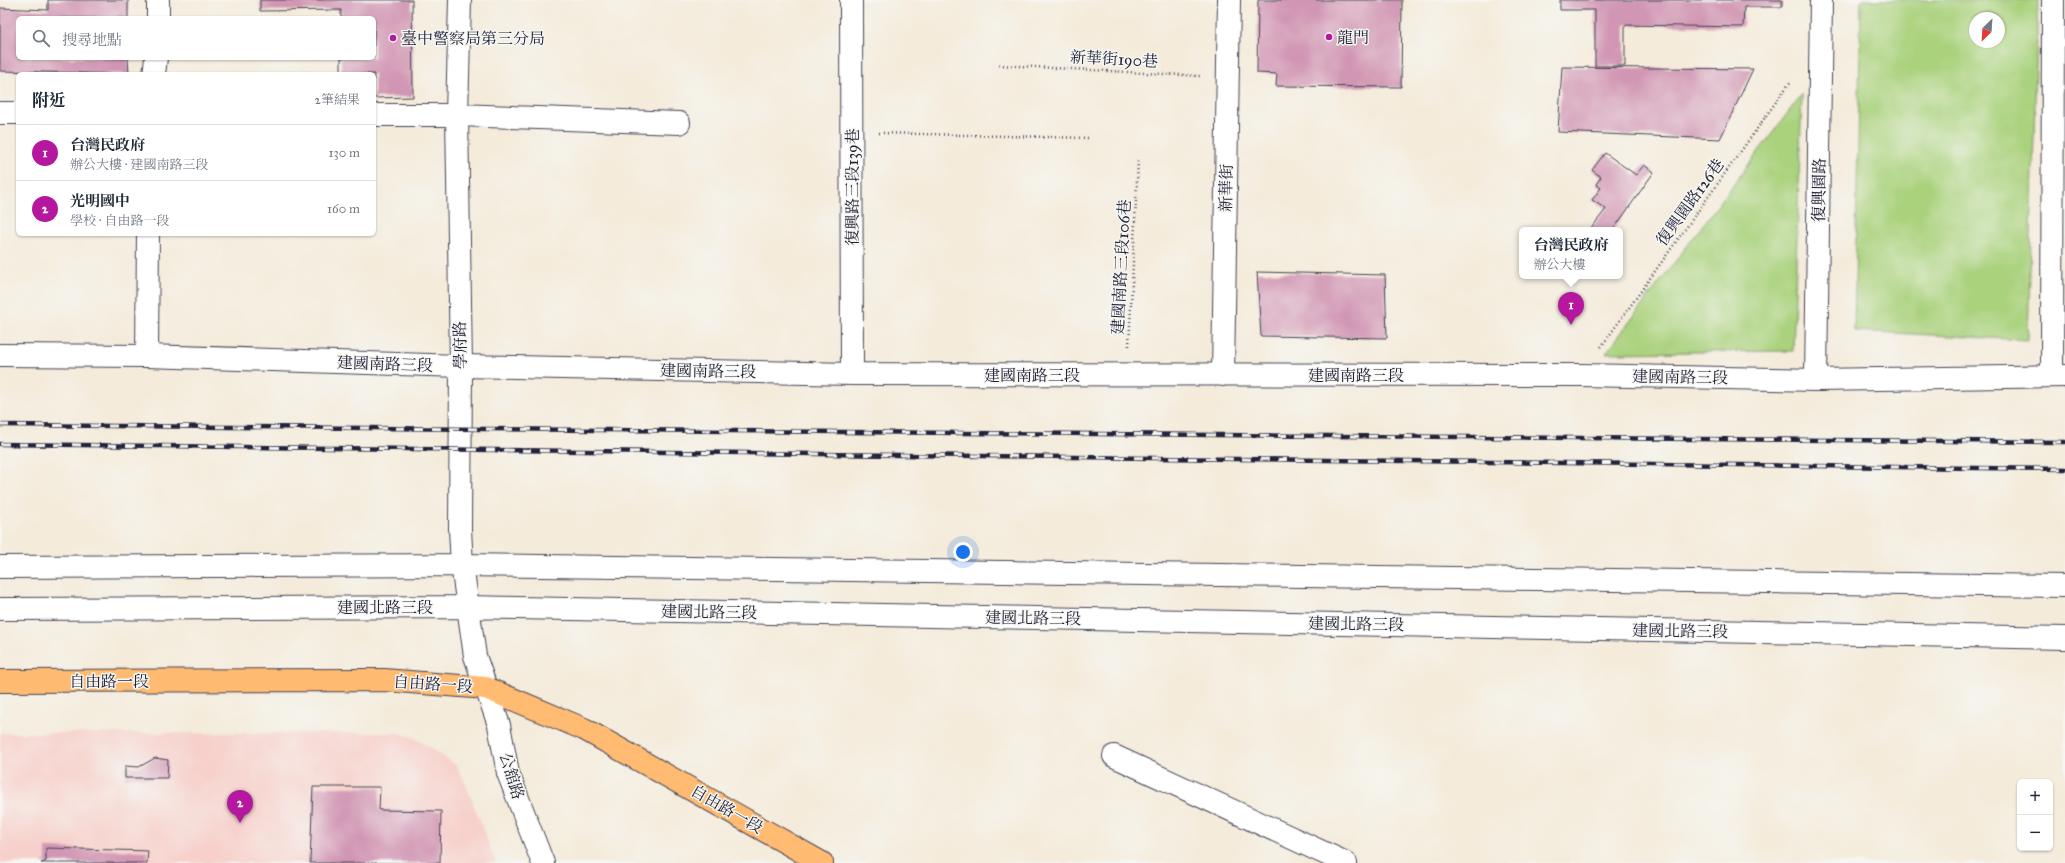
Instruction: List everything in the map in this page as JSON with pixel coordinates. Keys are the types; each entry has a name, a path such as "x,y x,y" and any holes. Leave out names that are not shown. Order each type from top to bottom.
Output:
{"main road":[{"name":"自由路一段","path":"0,681 384,680 486,688 584,729 822,863"}],"street":[{"path":"158,0 158,16"},
{"name":"學府路","path":"460,0 457,115 461,366 460,529 462,565 475,656 486,688"},
{"name":"復興路三段139巷","path":"851,0 852,374"},
{"name":"新華街","path":"1224,375 1229,0"},
{"name":"復興園路","path":"1816,380 1822,0"},
{"path":"2053,0 2059,376"},
{"path":"154,72 156,60"},
{"path":"0,113 16,113"},
{"path":"376,115 457,115 679,123"},
{"path":"147,356 148,236"},
{"name":"建國南路三段","path":"0,356 147,356 461,366 852,374 1581,376 1816,380 2059,376"},
{"path":"0,567 462,565 2065,586"},
{"name":"建國北路三段","path":"0,609 467,607 2065,638"},
{"name":"公舘路","path":"486,688 499,726 508,772 543,863"},
{"path":"1114,756 1346,863"}],"path":[{"name":"新華街190巷","path":"999,65 1228,77"},
{"name":"復興園路126巷","path":"1581,376 1793,79"},
{"path":"852,133 1090,138"},
{"name":"建國南路三段106巷","path":"1128,375 1138,161"}],"shaded area":[{"path":"0,733 399,733 414,738 456,765 465,782 496,863 0,863"}],"green space":[{"path":"1861,0 2038,0 2028,340 1854,331"},
{"path":"1802,94 1793,351 1606,353"}],"building":[{"path":"48,0 128,0 128,16 16,16 16,60 128,60 129,72 0,71 0,8 48,10"},
{"name":"臺中警察局第三分局","path":"260,0 412,0 413,97 376,98 376,72 341,72 341,60 376,60 376,16 341,16 341,10 260,11"},
{"name":"龍門","path":"1258,0 1402,0 1401,87 1276,86 1277,74 1257,73"},
{"path":"1560,0 1782,0 1782,7 1744,7 1743,27 1625,25 1625,66 1595,66 1595,10 1560,10"},
{"path":"1562,67 1753,69 1720,139 1558,132"},
{"path":"1605,153 1636,175 1644,165 1654,172 1615,227 1592,227 1606,209 1592,200 1601,188 1596,184 1601,177 1592,170"},
{"path":"1257,272 1385,275 1387,338 1261,336"},
{"path":"155,758 168,760 167,778 125,778 125,766 139,767"},
{"path":"313,787 380,787 379,810 441,811 440,863 310,863"},
{"path":"46,848 148,851 147,863 41,863 46,861"}],"railway":[{"path":"0,425 2065,442"},
{"path":"0,444 2065,469"}],"place":[{"name":"龍門","path":"1329,37"},
{"name":"臺中警察局第三分局","path":"393,38"},
{"name":"台灣民政府","path":"1571,325"},
{"name":"光明國中","path":"240,823"}]}
